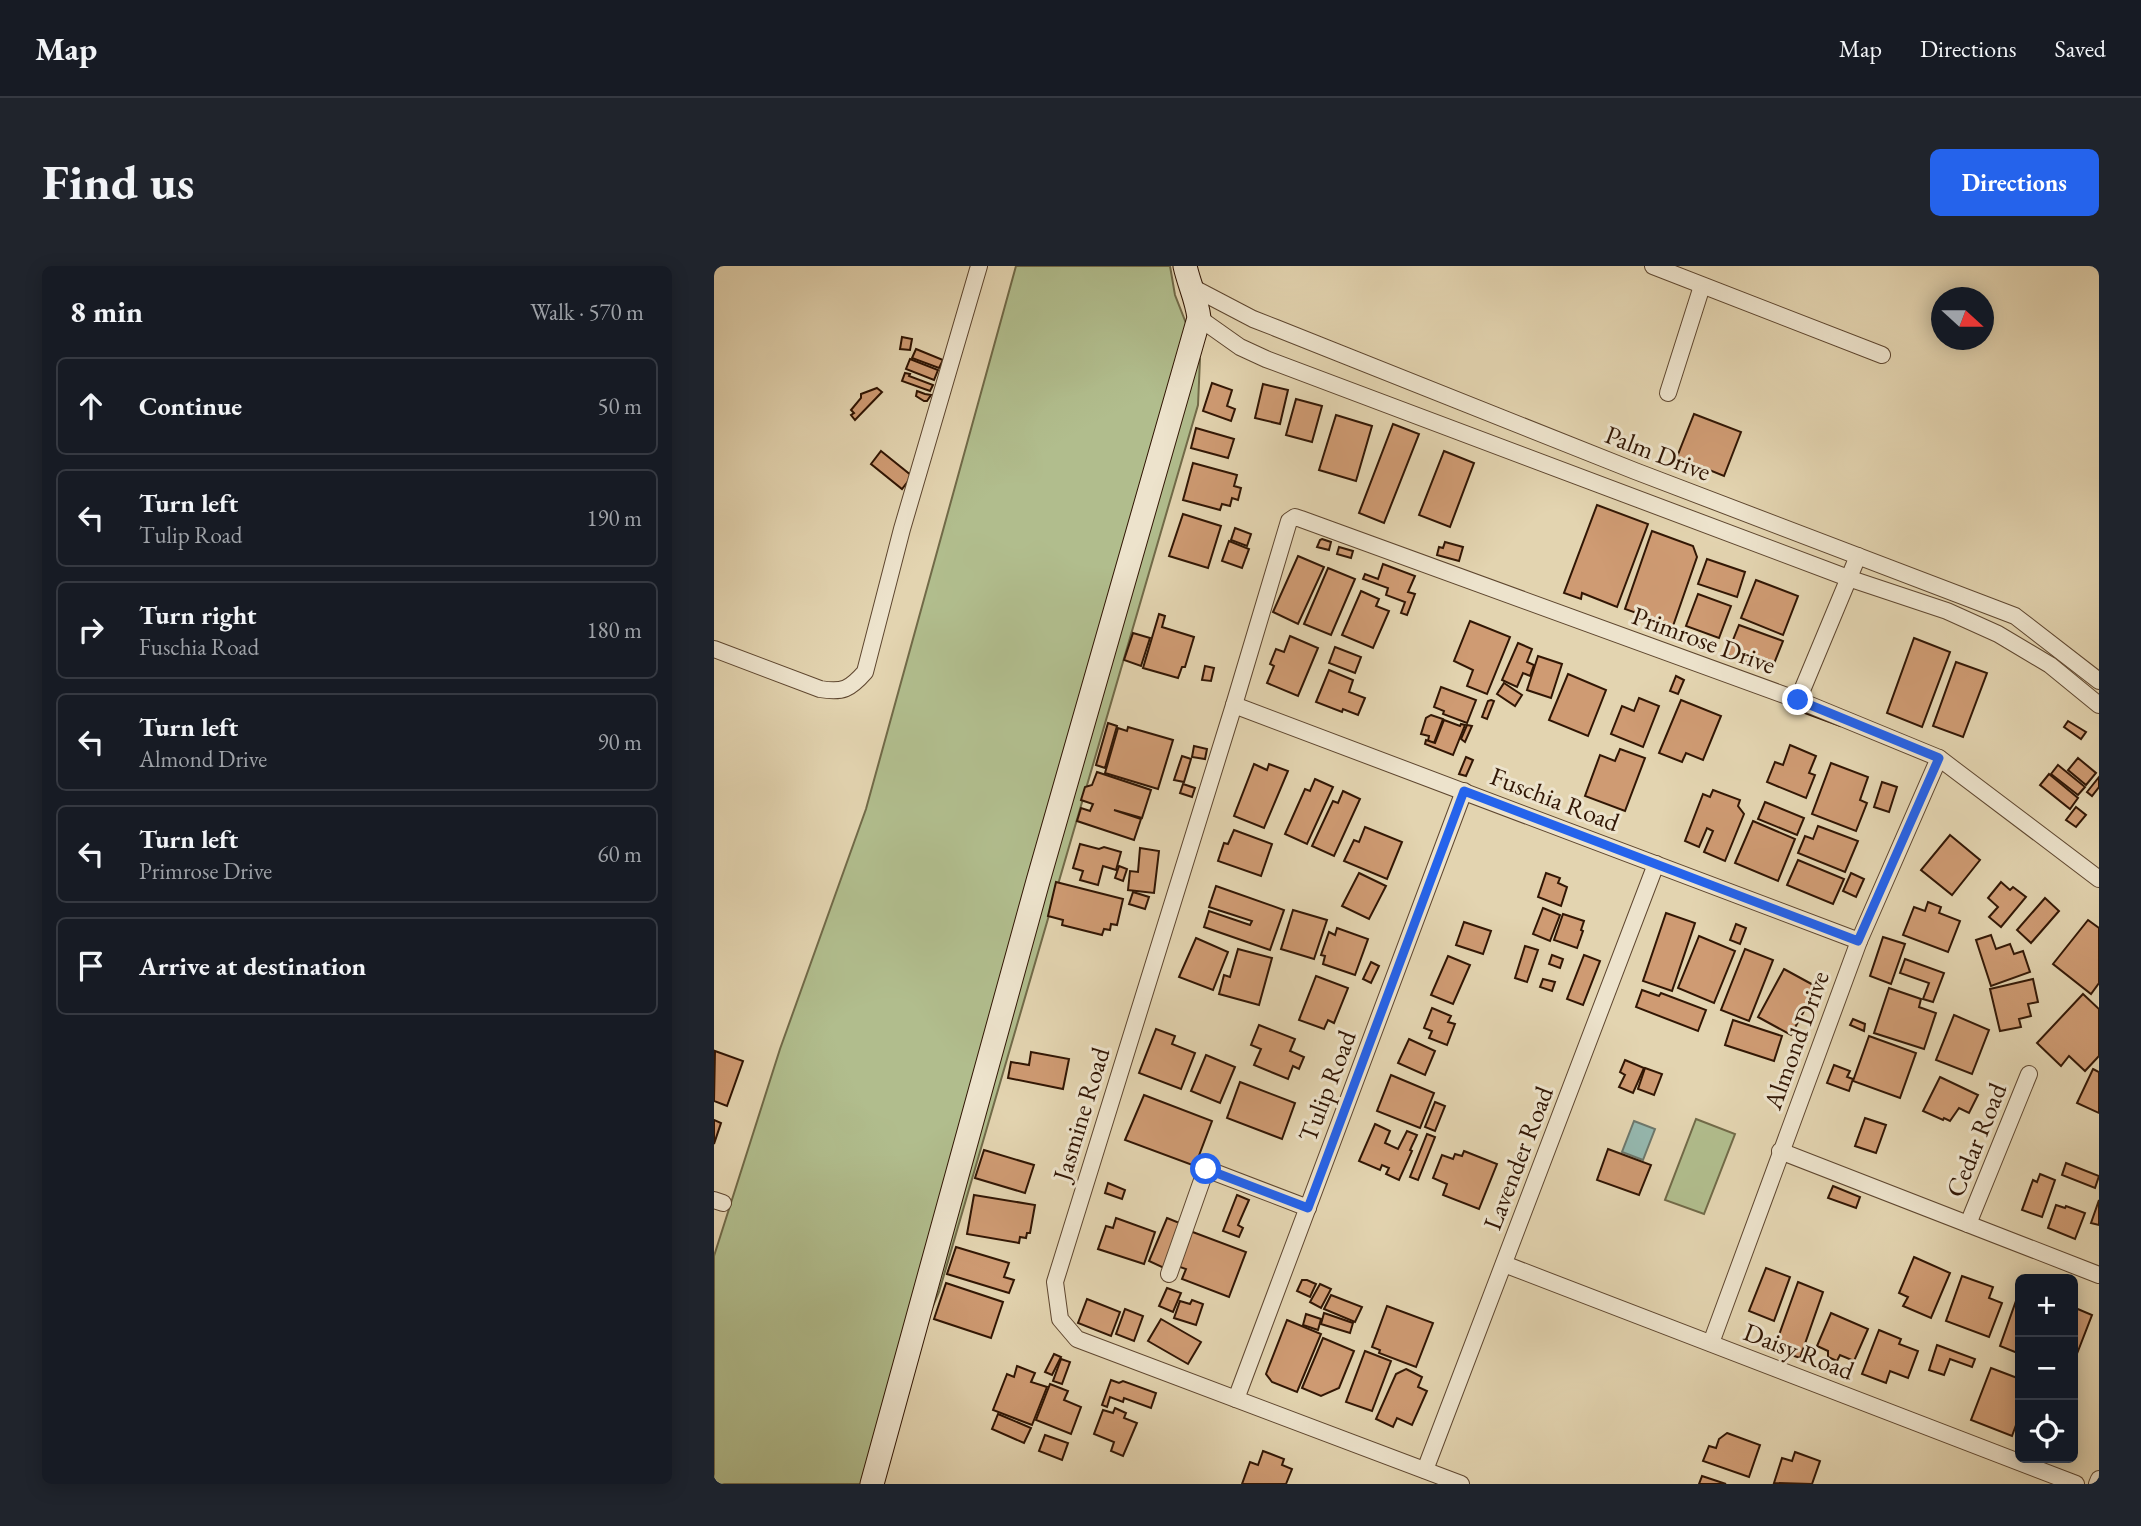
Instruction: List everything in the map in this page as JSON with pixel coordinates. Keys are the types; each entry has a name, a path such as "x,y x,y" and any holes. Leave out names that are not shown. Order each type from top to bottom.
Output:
{"street":[{"path":"714,649 820,690 837,692 853,685 865,672 902,529 979,266"},
{"path":"1653,266 1882,355"},
{"path":"872,1484 1038,881 1199,318 1198,303 1187,276"},
{"name":"Palm Drive","path":"1187,276 1253,319 1635,471 2015,616 2099,681"},
{"path":"1668,393 1702,286"},
{"name":"Palm Drive","path":"1199,318 1240,347 1266,359 1848,578 1947,611 1998,634 2050,665 2099,705"},
{"name":"Jasmine Road","path":"1301,519 1295,517 1289,521 1055,1282 1060,1319 1077,1339 1461,1484"},
{"name":"Primrose Drive","path":"1301,519 1798,700 1939,758 2099,878"},
{"path":"1798,700 1857,556"},
{"name":"Fuschia Road","path":"1234,705 1858,941"},
{"name":"Almond Drive","path":"1711,1343 1858,941 1939,758"},
{"name":"Tulip Road","path":"1236,1399 1464,791"},
{"name":"Lavender Road","path":"1425,1470 1656,864"},
{"name":"Cedar Road","path":"1968,1224 2029,1074"},
{"path":"1780,1151 2099,1275"},
{"path":"1170,1274 1206,1169 1308,1208"},
{"name":"Daisy Road","path":"1504,1264 2076,1484"},
{"path":"2097,1484 2099,1479"}],"green space":[{"path":"1016,266 1170,266 1175,295 1200,359 1198,405 939,1292 890,1407 868,1484 714,1484 714,1256 780,1049 866,809"},
{"path":"1696,1119 1735,1134 1704,1214 1665,1200"}],"water":[{"path":"1634,1121 1655,1129 1643,1160 1622,1152"}],"building":[{"path":"902,337 912,339 910,350 900,349"},
{"path":"916,349 943,360 939,368 912,358"},
{"path":"910,359 938,370 934,380 906,369"},
{"path":"905,373 933,385 930,391 902,381"},
{"path":"1212,383 1232,390 1227,406 1235,409 1231,421 1203,411"},
{"path":"1263,384 1288,390 1280,424 1255,418"},
{"path":"877,388 882,392 855,420 851,410 861,398 861,394"},
{"path":"917,391 931,395 924,401 916,396"},
{"path":"1296,399 1322,406 1312,442 1286,435"},
{"path":"1694,414 1741,432 1724,476 1677,457"},
{"path":"1336,415 1372,426 1356,481 1319,470"},
{"path":"1393,424 1419,434 1384,523 1359,513"},
{"path":"1196,428 1234,439 1228,458 1191,448"},
{"path":"881,451 912,476 902,489 871,464"},
{"path":"1444,451 1474,463 1450,527 1419,515"},
{"path":"1193,463 1237,475 1234,486 1241,488 1238,500 1232,498 1230,506 1222,504 1220,510 1183,500"},
{"path":"1597,505 1648,524 1617,607 1582,593 1581,599 1564,593"},
{"path":"1183,514 1221,526 1208,568 1169,556"},
{"path":"1235,528 1251,534 1247,546 1231,540"},
{"path":"1652,531 1693,546 1697,557 1673,626 1625,609"},
{"path":"1322,539 1331,542 1329,550 1317,547"},
{"path":"1229,541 1249,549 1242,568 1222,561"},
{"path":"1445,542 1463,547 1459,561 1437,555 1439,547 1443,548"},
{"path":"1339,547 1353,551 1351,558 1337,554"},
{"path":"1298,556 1324,567 1298,624 1273,612"},
{"path":"1707,559 1745,572 1737,597 1698,584"},
{"path":"1383,564 1415,576 1408,592 1415,594 1407,615 1401,613 1405,602 1386,595 1388,588 1363,579 1365,574 1378,579"},
{"path":"1328,568 1355,579 1331,635 1304,624"},
{"path":"1756,580 1798,596 1783,635 1741,618"},
{"path":"1361,591 1379,599 1376,606 1389,611 1373,648 1342,635"},
{"path":"1698,594 1731,606 1719,638 1686,626"},
{"path":"1159,614 1165,616 1162,627 1194,637 1185,667 1182,667 1178,678 1143,668"},
{"path":"1470,621 1510,637 1487,694 1467,686 1473,670 1454,661"},
{"path":"1739,625 1783,641 1771,671 1727,655"},
{"path":"1133,633 1150,638 1141,666 1124,660"},
{"path":"1290,636 1318,648 1298,696 1267,683 1274,666 1270,664 1276,649 1284,652"},
{"path":"1914,638 1950,652 1922,727 1887,713"},
{"path":"1518,643 1532,649 1527,662 1534,665 1530,676 1523,673 1517,687 1502,680"},
{"path":"1335,647 1361,657 1355,673 1329,663"},
{"path":"1538,656 1562,664 1551,698 1527,690"},
{"path":"1956,662 1987,673 1963,737 1933,726"},
{"path":"1205,666 1214,668 1211,681 1202,680"},
{"path":"1329,670 1353,680 1349,692 1365,698 1358,715 1316,702"},
{"path":"1568,674 1606,690 1588,736 1549,720"},
{"path":"1676,676 1684,680 1678,694 1670,691"},
{"path":"1504,683 1522,695 1515,706 1497,694"},
{"path":"1441,687 1476,700 1467,723 1443,714 1444,711 1434,707"},
{"path":"1639,698 1659,706 1643,747 1611,734 1622,706 1634,711"},
{"path":"1681,700 1721,716 1703,760 1686,753 1682,762 1659,753"},
{"path":"1488,701 1494,701 1487,719 1482,717"},
{"path":"1787,702 1841,723 1840,726 1786,706"},
{"path":"1431,715 1443,719 1434,743 1428,741 1429,736 1421,734 1426,718"},
{"path":"1444,720 1460,726 1465,725 1453,755 1425,744 1426,740 1435,743"},
{"path":"2068,721 2086,732 2081,739 2064,727"},
{"path":"1108,723 1117,726 1105,768 1096,765"},
{"path":"1467,725 1472,726 1465,742 1461,739"},
{"path":"1128,727 1173,740 1158,789 1105,773 1118,728 1127,731"},
{"path":"1790,745 1816,756 1809,773 1815,775 1806,798 1767,782 1775,762 1783,765"},
{"path":"1194,746 1207,749 1205,759 1192,757"},
{"path":"1620,749 1645,758 1625,811 1585,796 1600,755 1615,761"},
{"path":"1182,756 1191,759 1184,782 1174,780"},
{"path":"1466,757 1473,760 1466,776 1459,774"},
{"path":"2078,758 2096,773 2086,785 2068,770"},
{"path":"1831,763 1868,777 1860,800 1867,803 1856,831 1812,814"},
{"path":"1254,764 1267,770 1269,764 1288,771 1264,828 1234,816"},
{"path":"2058,765 2085,787 2078,795 2051,774"},
{"path":"1097,772 1151,790 1142,818 1114,810 1141,819 1134,840 1077,821 1081,808 1090,811 1093,804 1081,800 1085,787 1092,785"},
{"path":"2049,774 2078,798 2070,809 2040,785"},
{"path":"2099,777 2099,787 2092,796 2087,792"},
{"path":"1315,779 1333,787 1307,844 1285,834 1305,789 1310,791"},
{"path":"1882,782 1897,787 1889,812 1874,807"},
{"path":"1183,784 1195,788 1192,797 1180,793"},
{"path":"1713,790 1740,800 1738,806 1744,814 1725,861 1704,852 1713,831 1707,828 1699,847 1685,841 1703,794 1710,797"},
{"path":"1343,791 1360,799 1334,856 1312,846 1333,801 1338,803"},
{"path":"1765,802 1804,818 1797,835 1758,819"},
{"path":"2076,807 2086,815 2076,827 2066,820"},
{"path":"1753,821 1795,839 1778,881 1735,863"},
{"path":"1818,826 1858,841 1845,872 1798,853 1805,836 1813,839"},
{"path":"1365,827 1402,842 1387,879 1344,861 1354,840 1359,842"},
{"path":"1234,830 1272,844 1261,876 1218,861 1224,843 1228,844"},
{"path":"1950,835 1980,860 1952,895 1921,870"},
{"path":"1080,844 1121,852 1116,870 1103,866 1098,885 1080,880 1083,871 1073,868"},
{"path":"1140,848 1159,851 1154,893 1128,890 1130,871 1138,872"},
{"path":"1798,860 1844,879 1833,904 1787,885"},
{"path":"1119,866 1127,869 1123,881 1115,878"},
{"path":"1359,873 1386,886 1369,919 1342,906"},
{"path":"1546,873 1560,878 1558,883 1567,887 1561,906 1538,897"},
{"path":"1851,873 1864,879 1856,897 1843,891"},
{"path":"1056,882 1123,899 1117,925 1111,924 1110,930 1104,929 1102,935 1062,925 1063,920 1048,916"},
{"path":"2001,882 2010,890 2013,887 2026,897 2001,927 1989,917 1998,907 1988,898"},
{"path":"1216,886 1284,910 1270,950 1204,927 1209,911 1250,925 1252,921 1209,907"},
{"path":"1133,892 1149,897 1145,909 1129,904"},
{"path":"2045,898 2059,911 2031,943 2017,930"},
{"path":"1928,902 1941,907 1939,913 1960,921 1948,952 1903,935 1914,907 1925,911"},
{"path":"1543,908 1560,915 1550,941 1533,934"},
{"path":"1293,910 1327,920 1314,959 1281,949"},
{"path":"1666,913 1695,923 1672,991 1643,981"},
{"path":"1563,914 1584,921 1577,948 1554,940"},
{"path":"2088,920 2099,928 2099,983 2091,994 2053,964"},
{"path":"1464,922 1491,931 1483,954 1456,945"},
{"path":"1736,924 1746,928 1740,944 1730,940"},
{"path":"1337,928 1368,939 1355,975 1323,964 1325,956 1321,955 1329,932 1335,935"},
{"path":"1991,935 1996,949 2010,944 2014,954 2023,951 2030,972 1991,986 1976,940"},
{"path":"1699,936 1735,951 1714,1003 1678,988"},
{"path":"1883,937 1905,944 1891,984 1870,976"},
{"path":"1196,938 1228,952 1213,990 1179,977"},
{"path":"1525,946 1538,950 1527,982 1515,978"},
{"path":"1238,949 1272,958 1259,1005 1219,994 1224,975 1230,977"},
{"path":"1745,949 1773,960 1749,1021 1721,1010"},
{"path":"1552,955 1563,959 1560,968 1549,964"},
{"path":"1584,955 1600,961 1583,1005 1567,999"},
{"path":"1448,956 1470,965 1453,1004 1431,995"},
{"path":"1905,959 1944,973 1933,1002 1923,999 1929,983 1900,973"},
{"path":"1371,962 1379,966 1371,983 1363,979"},
{"path":"1784,969 1817,987 1791,1035 1758,1017"},
{"path":"1316,976 1348,988 1334,1023 1328,1020 1324,1029 1299,1020"},
{"path":"1543,979 1555,982 1552,991 1540,987"},
{"path":"2033,979 2038,1002 2028,1004 2031,1016 2019,1019 2021,1027 2000,1031 1990,989"},
{"path":"1889,988 1921,999 1919,1007 1936,1013 1924,1049 1874,1033"},
{"path":"1642,990 1659,996 1661,993 1706,1010 1698,1031 1636,1007"},
{"path":"2083,994 2099,1009 2099,1056 2085,1071 2069,1056 2061,1066 2037,1043"},
{"path":"1432,1008 1451,1016 1448,1022 1455,1024 1447,1045 1429,1038 1432,1031 1424,1028"},
{"path":"1954,1015 1989,1030 1972,1074 1936,1060"},
{"path":"1853,1019 1865,1024 1864,1031 1850,1025"},
{"path":"1733,1020 1782,1036 1774,1061 1725,1045"},
{"path":"1259,1025 1295,1039 1290,1051 1304,1057 1299,1069 1293,1066 1288,1079 1254,1065 1261,1049 1251,1045"},
{"path":"1156,1029 1175,1036 1172,1044 1195,1053 1181,1089 1139,1073"},
{"path":"1869,1036 1916,1053 1900,1098 1853,1081"},
{"path":"1409,1039 1435,1051 1425,1075 1398,1063"},
{"path":"715,1051 743,1061 727,1106 714,1101"},
{"path":"1031,1052 1069,1059 1063,1089 1008,1078 1011,1062 1029,1065"},
{"path":"1206,1055 1235,1067 1220,1103 1191,1091"},
{"path":"1625,1060 1644,1068 1633,1093 1619,1087 1625,1075 1620,1072"},
{"path":"1834,1065 1850,1071 1847,1077 1853,1079 1849,1091 1827,1083"},
{"path":"1645,1068 1662,1074 1654,1095 1638,1089"},
{"path":"2093,1069 2099,1072 2099,1113 2077,1103"},
{"path":"1391,1075 1434,1093 1420,1128 1377,1111"},
{"path":"1940,1077 1978,1095 1969,1113 1959,1108 1950,1121 1923,1111"},
{"path":"1240,1082 1295,1103 1282,1139 1227,1118"},
{"path":"1144,1095 1212,1121 1195,1166 1125,1140"},
{"path":"1435,1102 1445,1106 1435,1131 1425,1127"},
{"path":"1865,1118 1886,1125 1876,1153 1855,1146"},
{"path":"714,1120 721,1123 714,1144"},
{"path":"1375,1124 1390,1131 1385,1143 1398,1149 1407,1131 1417,1135 1399,1180 1386,1174 1389,1168 1382,1165 1380,1170 1359,1161"},
{"path":"1427,1134 1435,1137 1418,1180 1410,1177"},
{"path":"1608,1149 1651,1165 1639,1195 1597,1180"},
{"path":"984,1150 1034,1165 1025,1193 975,1178"},
{"path":"1464,1151 1497,1164 1479,1209 1443,1195 1447,1184 1433,1178 1442,1155 1453,1159 1455,1154 1462,1156"},
{"path":"2066,1163 2099,1176 2095,1188 2062,1175"},
{"path":"2040,1174 2055,1180 2042,1217 2022,1210 2033,1180 2037,1182"},
{"path":"1108,1183 1125,1190 1122,1199 1105,1193"},
{"path":"1833,1186 1860,1197 1856,1208 1828,1198"},
{"path":"974,1195 1035,1205 1030,1233 1027,1233 1026,1238 1020,1237 1019,1243 967,1234"},
{"path":"1237,1195 1249,1200 1238,1225 1243,1228 1239,1237 1223,1231"},
{"path":"2099,1200 2099,1225 2091,1223"},
{"path":"2056,1205 2085,1213 2075,1239 2048,1228"},
{"path":"1116,1218 1155,1232 1144,1264 1098,1249 1106,1226 1113,1228"},
{"path":"1167,1218 1182,1224 1164,1268 1149,1261"},
{"path":"1190,1231 1246,1252 1229,1297 1182,1279 1186,1269 1177,1266"},
{"path":"956,1247 1009,1263 1004,1277 1014,1280 1009,1293 947,1274"},
{"path":"1914,1257 1950,1273 1931,1318 1903,1306 1908,1297 1899,1293"},
{"path":"1766,1268 1790,1277 1774,1321 1749,1311"},
{"path":"1962,1276 1993,1287 1989,1298 2002,1303 1989,1337 1946,1321"},
{"path":"1302,1280 1316,1284 1310,1297 1297,1291"},
{"path":"1798,1282 1823,1292 1800,1358 1774,1349"},
{"path":"946,1283 1003,1302 991,1338 934,1319"},
{"path":"1320,1284 1331,1289 1321,1308 1310,1302"},
{"path":"1167,1288 1181,1293 1173,1312 1159,1306"},
{"path":"1331,1295 1362,1307 1355,1322 1324,1309"},
{"path":"1087,1299 1120,1312 1111,1336 1078,1323"},
{"path":"1192,1300 1203,1304 1196,1325 1174,1318 1180,1301 1190,1304"},
{"path":"2015,1304 2015,1352 2000,1346"},
{"path":"1387,1306 1433,1323 1416,1367 1379,1353 1380,1350 1372,1347"},
{"path":"1125,1309 1143,1316 1134,1341 1116,1334"},
{"path":"2078,1309 2092,1315 2078,1351"},
{"path":"1324,1313 1353,1323 1350,1333 1321,1324"},
{"path":"1831,1313 1868,1329 1854,1361 1840,1355 1837,1361 1828,1357 1828,1351 1817,1346"},
{"path":"1306,1314 1321,1319 1318,1330 1303,1325"},
{"path":"1161,1319 1201,1342 1188,1364 1148,1341"},
{"path":"1287,1320 1321,1334 1297,1392 1272,1382 1266,1374"},
{"path":"1879,1330 1901,1339 1899,1344 1918,1351 1908,1378 1890,1371 1886,1383 1862,1374"},
{"path":"1323,1338 1354,1351 1339,1388 1321,1396 1302,1388"},
{"path":"1937,1345 1975,1359 1972,1367 1950,1359 1944,1375 1929,1370"},
{"path":"1365,1351 1391,1361 1372,1411 1346,1402"},
{"path":"1054,1354 1061,1357 1052,1375 1045,1372"},
{"path":"1061,1359 1070,1362 1062,1384 1053,1381"},
{"path":"1017,1366 1035,1373 1031,1382 1047,1387 1032,1425 993,1410 1007,1374 1014,1377"},
{"path":"1991,1368 2015,1377 2015,1428 2012,1436 1971,1420"},
{"path":"1406,1369 1422,1377 1418,1387 1427,1391 1412,1425 1397,1418 1393,1427 1376,1419 1396,1374"},
{"path":"1111,1380 1119,1383 1123,1381 1156,1393 1151,1408 1124,1398 1123,1402 1110,1397 1107,1407 1102,1405"},
{"path":"1050,1384 1068,1391 1064,1400 1081,1407 1071,1434 1036,1420"},
{"path":"1115,1408 1126,1413 1124,1418 1137,1423 1123,1456 1111,1451 1114,1442 1094,1434 1103,1410 1113,1413"},
{"path":"998,1414 1031,1428 1024,1443 992,1429"},
{"path":"1727,1433 1760,1445 1749,1477 1703,1461 1709,1446 1716,1448 1719,1439"},
{"path":"1045,1435 1068,1443 1062,1460 1039,1451"},
{"path":"1263,1451 1284,1459 1282,1465 1292,1469 1286,1484 1242,1484 1250,1462 1258,1465"},
{"path":"1795,1452 1820,1461 1812,1484 1774,1483 1782,1458 1792,1461"},
{"path":"1702,1476 1726,1484 1699,1484"}],"route":[{"path":"1206,1169 1308,1208 1464,791 1858,941 1939,758 1798,700"}]}
